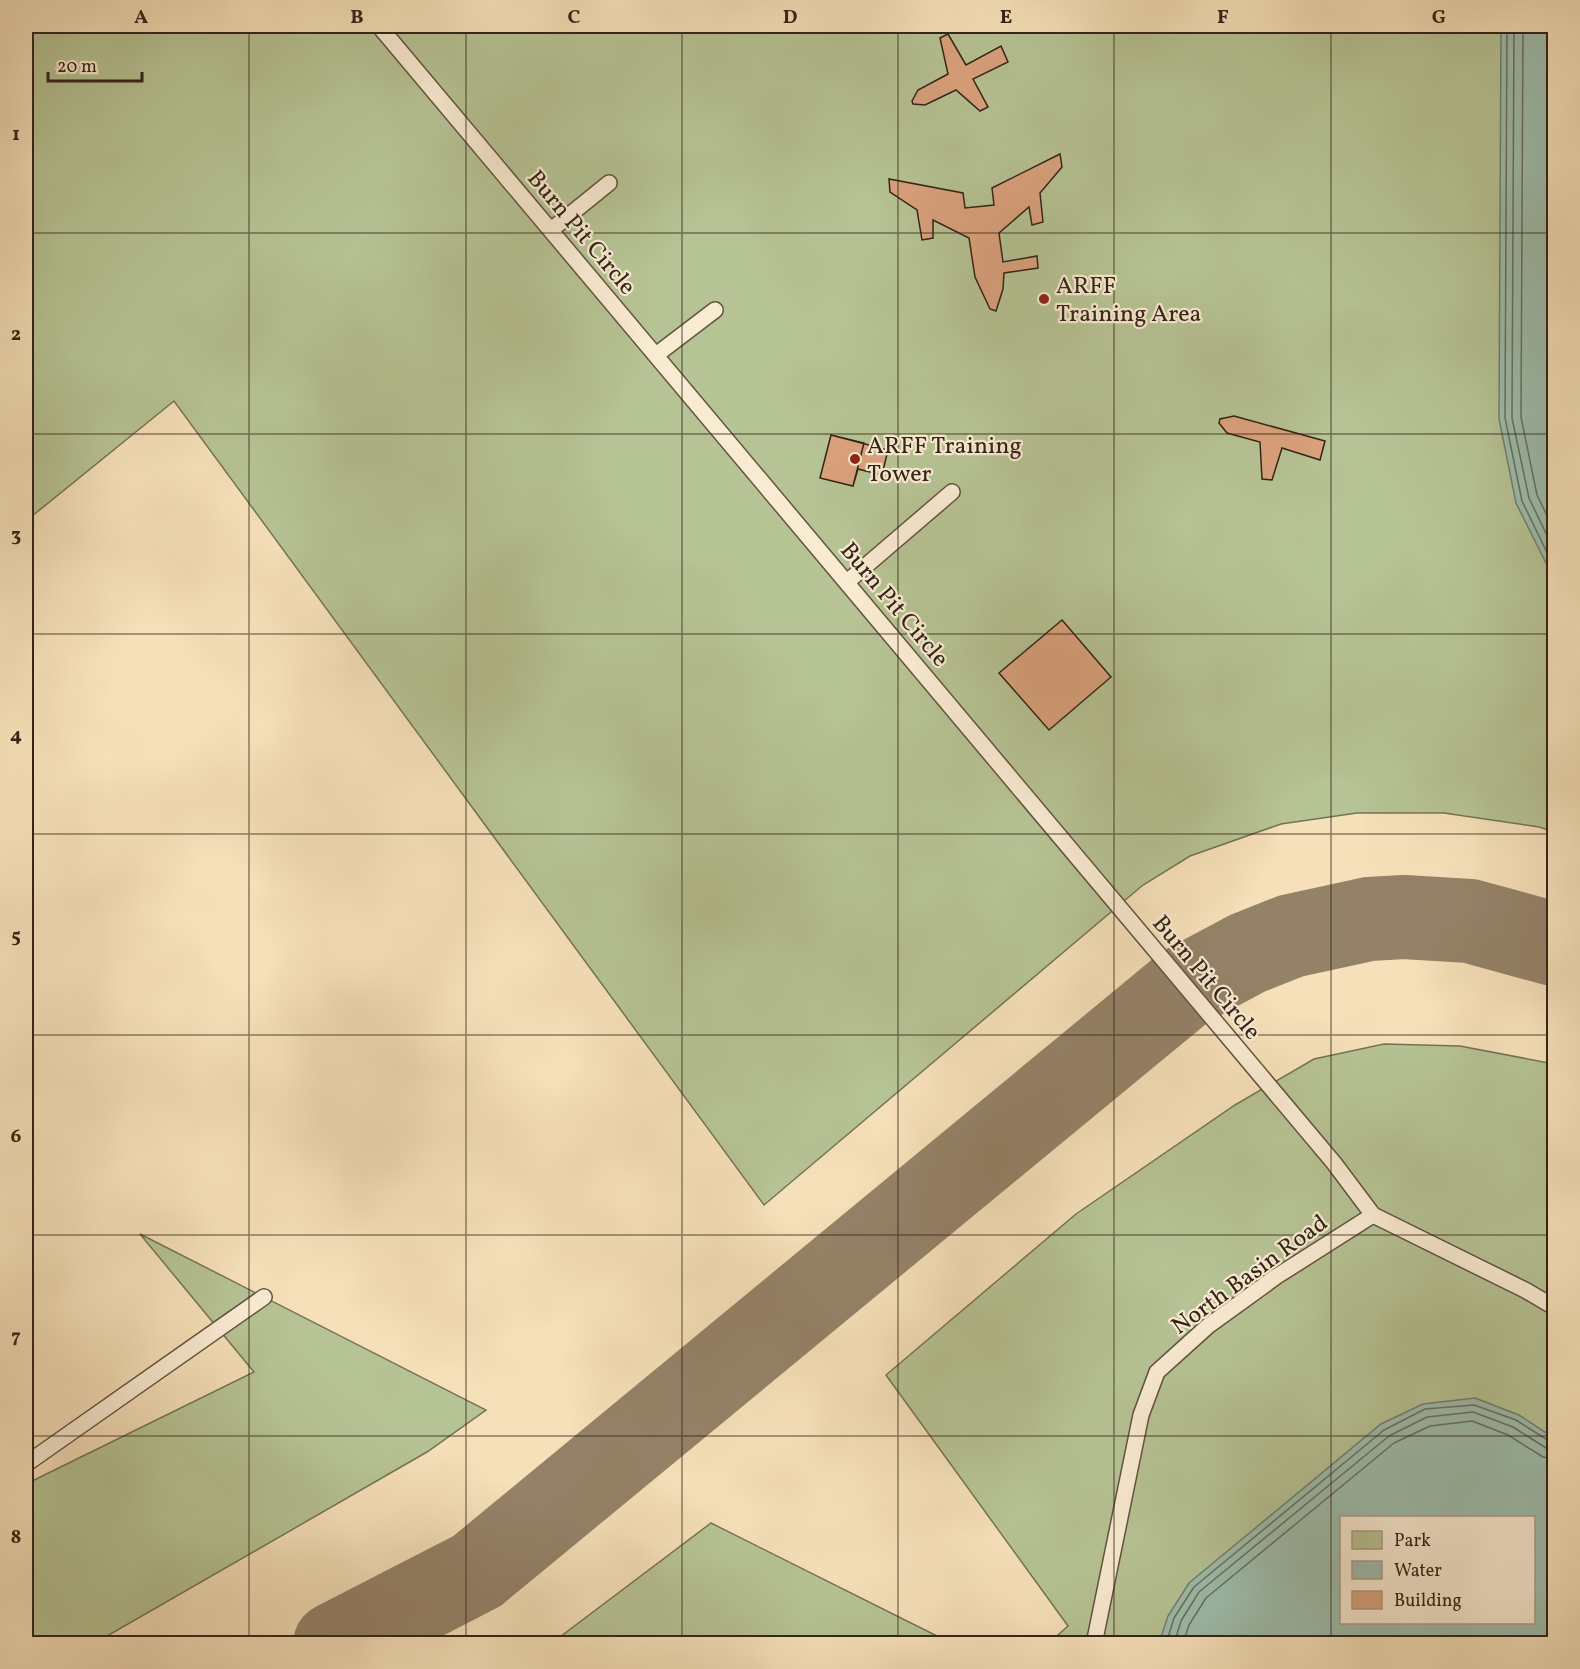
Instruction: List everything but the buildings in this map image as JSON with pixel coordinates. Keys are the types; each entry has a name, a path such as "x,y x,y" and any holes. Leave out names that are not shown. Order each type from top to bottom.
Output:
{"lane":[{"name":"Burn Pit Circle","path":"379,26 1334,1163 1373,1215"},
{"path":"551,230 609,183"},
{"path":"656,355 715,310"},
{"path":"847,582 952,492"},
{"path":"1373,1215 1525,1290 1554,1307"},
{"name":"North Basin Road","path":"1094,1644 1141,1416 1157,1372 1208,1326 1277,1276 1373,1215"},
{"path":"26,1464 264,1297"}],"green space":[{"path":"26,26 1554,26 1554,832 1539,827 1444,813 1357,813 1281,824 1190,856 1143,885 764,1205 174,401 26,521"},
{"path":"1384,1044 1460,1046 1554,1064 1554,1643 1049,1643 1068,1626 886,1375 1076,1214 1235,1105 1314,1059"},
{"path":"140,1234 486,1410 427,1452 95,1643 26,1644 26,1484 254,1372"},
{"path":"711,1523 951,1643 552,1643"}],"water":[{"path":"1501,26 1554,26 1554,579 1516,503 1499,419"},
{"path":"1475,1398 1519,1415 1554,1438 1554,1643 1159,1643 1168,1616 1189,1583 1381,1424 1423,1404"}],"taxiway":[{"path":"335,1644 477,1571 1186,986 1248,953 1291,936 1369,919 1404,917 1470,921 1554,944"}],"place":[{"name":"ARFF Training Area","path":"1044,299"},
{"name":"ARFF Training Tower","path":"855,459"}]}
